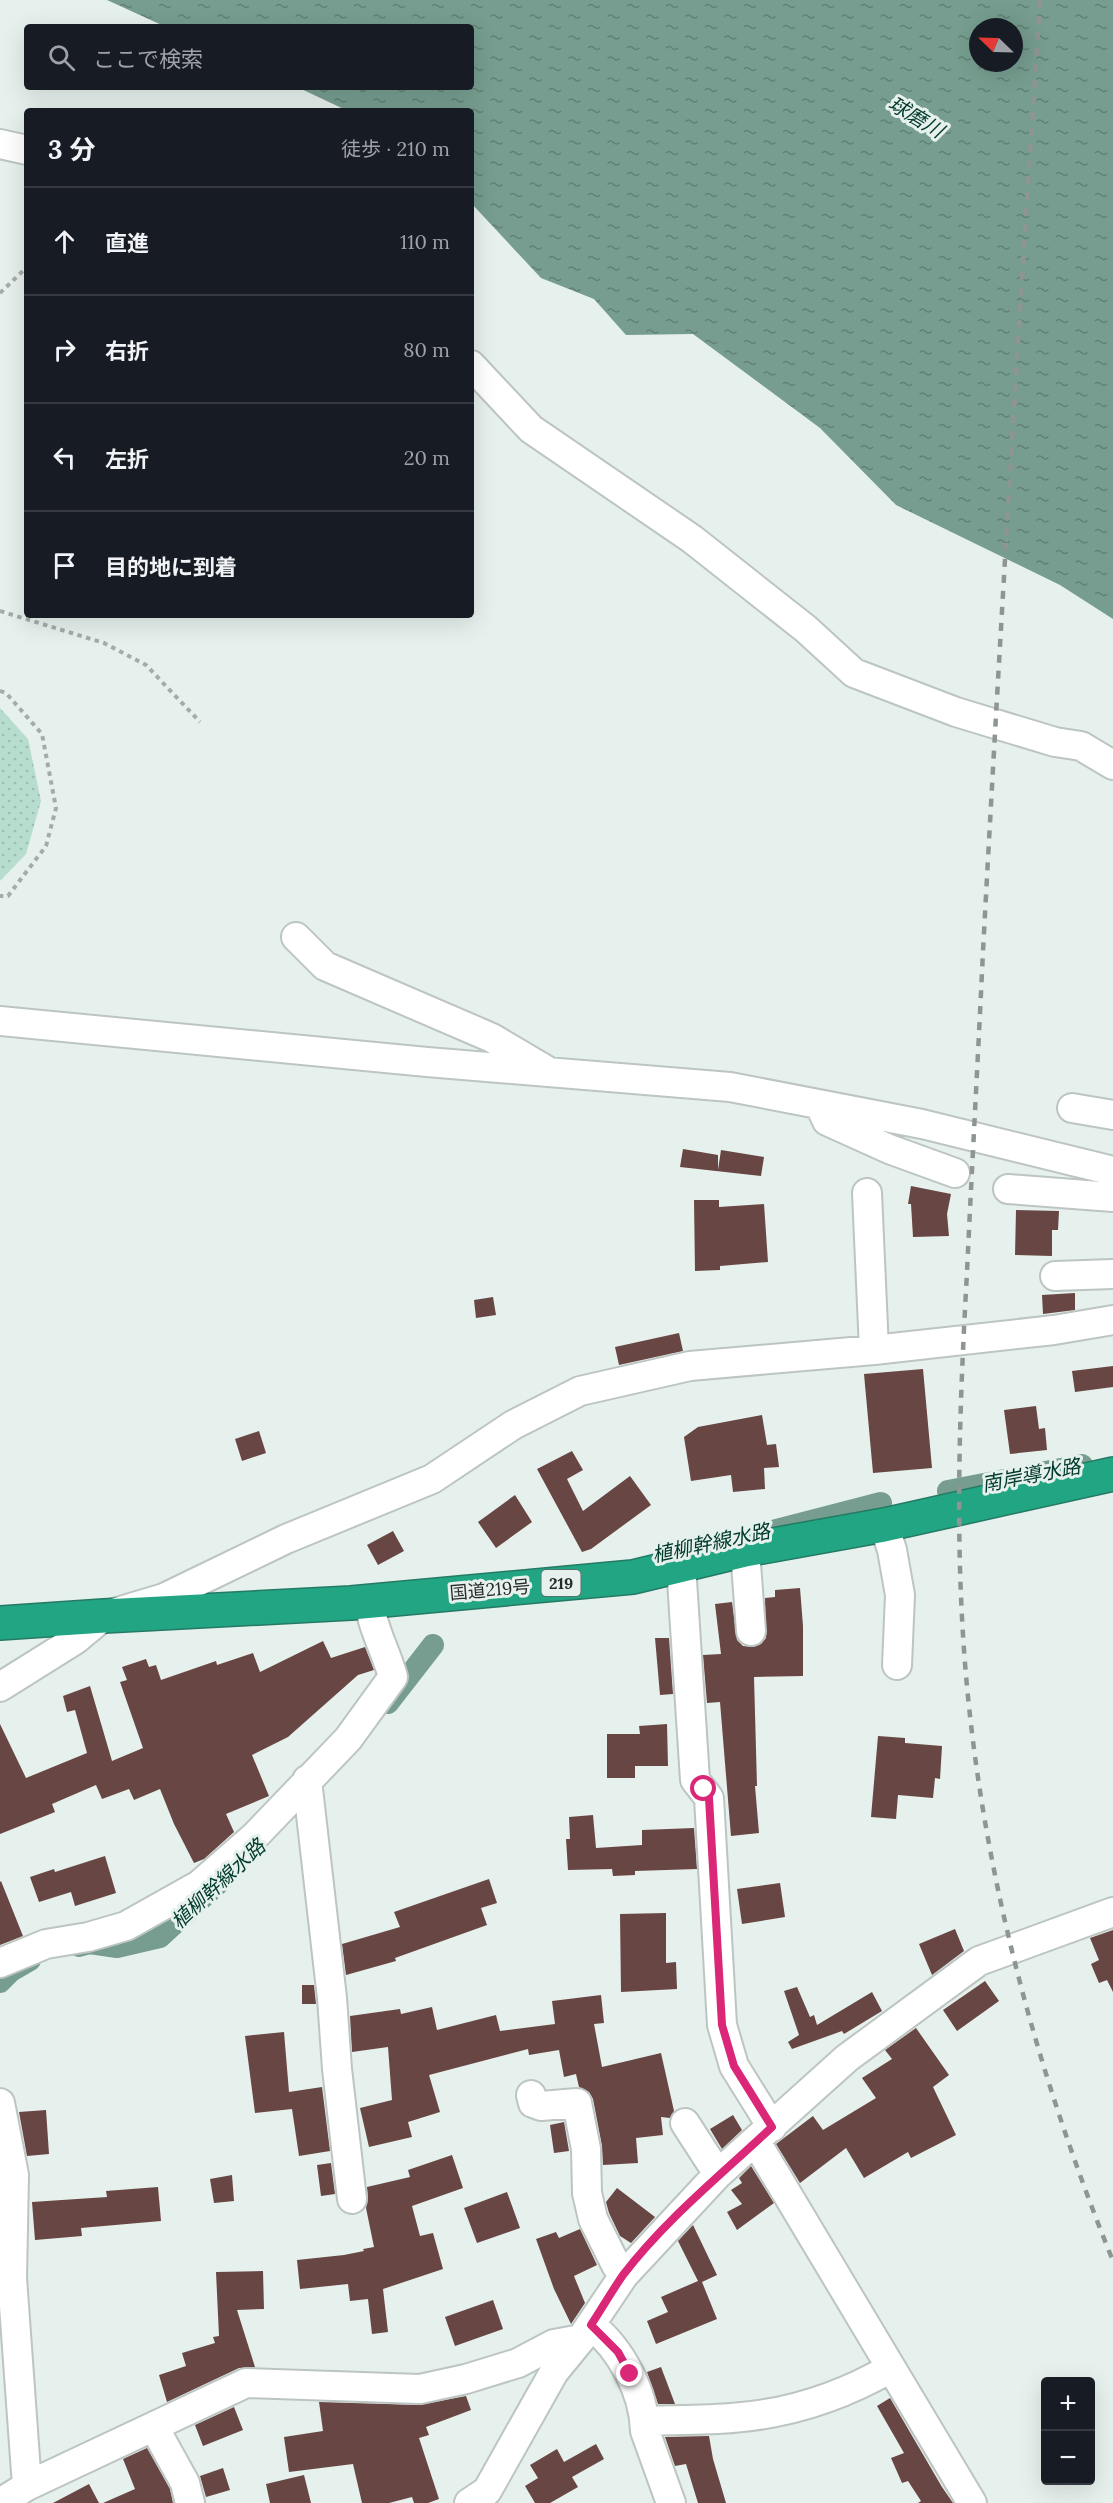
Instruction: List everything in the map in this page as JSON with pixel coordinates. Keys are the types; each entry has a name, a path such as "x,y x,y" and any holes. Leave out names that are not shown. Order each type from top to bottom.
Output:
{"highway":[{"name":"国道219号","path":"0,1623 369,1601 633,1577 745,1550 884,1525 1113,1474"}],"street":[{"path":"0,144 24,149"},
{"path":"474,368 531,429 692,539 806,629 854,673 956,712 1055,742 1081,746 1113,765"},
{"path":"296,938 325,966 492,1038 550,1072"},
{"path":"0,1021 730,1087 922,1124 1113,1172"},
{"path":"820,1105 827,1121 889,1149 955,1173"},
{"path":"1072,1108 1113,1115"},
{"path":"1008,1189 1113,1197"},
{"path":"867,1193 874,1350"},
{"path":"1056,1276 1113,1274"},
{"path":"0,1687 75,1640 104,1616 174,1594 286,1539 432,1479 513,1425 580,1391 690,1366 874,1350 1054,1330 1113,1320"},
{"path":"884,1525 892,1550 900,1595 897,1665"},
{"path":"745,1550 751,1631"},
{"path":"681,1565 694,1780 709,1798 722,2025 734,2066 764,2134 891,2368 972,2503"},
{"path":"0,1964 46,1944 88,1937 126,1926 199,1885 255,1836 348,1739 393,1677 387,1655 371,1621 369,1601"},
{"path":"307,1780 352,2199"},
{"path":"483,2499 554,2372 586,2332 624,2275 718,2174 848,2058 980,1961 1113,1912"},
{"path":"531,2095 533,2103 541,2106 576,2103 586,2149 587,2193 593,2219 616,2265 624,2275"},
{"path":"0,2103 14,2175 12,2278 27,2486"},
{"path":"685,2123 718,2174"},
{"path":"586,2332 618,2352 630,2374 645,2421 645,2431 671,2503"},
{"path":"0,2503 27,2486 246,2384 420,2390 518,2363 554,2344 586,2332"},
{"path":"645,2421 742,2417 795,2409 861,2385 891,2368"},
{"path":"154,2427 185,2483 190,2503"}],"path":[{"path":"0,294 24,270"},
{"path":"0,611 105,643 146,665 200,722"},
{"path":"0,691 6,693 42,734 56,808 46,846 8,896 0,896"}],"shaded area":[{"path":"0,708 28,739 41,801 26,854 0,881"}],"water":[{"name":"球磨川","path":"107,0 1113,0 1113,619 1060,585 896,505 820,428 693,334 626,335 594,299 541,278 474,206 474,108 342,108 303,90 474,90 474,24 159,24"}],"building":[{"path":"683,1149 718,1155 718,1170 721,1150 764,1157 761,1176 680,1167"},
{"path":"911,1186 951,1194 947,1214 949,1236 913,1237 911,1204 908,1204"},
{"path":"694,1200 719,1200 719,1207 764,1204 768,1262 720,1266 720,1270 695,1271"},
{"path":"1016,1210 1059,1211 1058,1230 1052,1230 1052,1256 1015,1255"},
{"path":"1075,1293 1075,1310 1043,1314 1042,1295"},
{"path":"493,1297 496,1315 476,1318 474,1300"},
{"path":"679,1333 683,1351 619,1365 615,1347"},
{"path":"1113,1366 1113,1387 1075,1392 1072,1371"},
{"path":"923,1369 932,1468 873,1473 864,1374"},
{"path":"1036,1406 1039,1429 1045,1428 1047,1450 1010,1454 1004,1410"},
{"path":"762,1415 767,1445 776,1444 779,1467 764,1468 765,1489 733,1492 731,1475 691,1481 684,1437 698,1427"},
{"path":"259,1431 266,1453 242,1461 235,1439"},
{"path":"572,1451 583,1470 567,1479 583,1511 630,1476 651,1505 591,1549 582,1552 537,1469"},
{"path":"515,1495 532,1522 496,1548 478,1522"},
{"path":"393,1531 404,1551 378,1565 367,1545"},
{"path":"800,1588 803,1676 754,1677 757,1786 755,1786 759,1833 731,1836 720,1702 707,1703 703,1655 721,1654 715,1604 732,1602 737,1640 743,1646 753,1647 761,1644 766,1638 765,1598 775,1597 775,1590"},
{"path":"655,1638 669,1638 673,1694 660,1695"},
{"path":"323,1641 331,1658 365,1647 374,1670 358,1675 288,1737 252,1755 269,1796 226,1814 234,1832 204,1859 194,1863 174,1824 160,1789 134,1800 129,1789 102,1799 96,1785 52,1804 55,1812 0,1834 0,1724 26,1778 87,1753 75,1710 67,1712 63,1696 90,1686 112,1761 143,1748 120,1682 127,1680 122,1667 146,1659 149,1667 156,1665 161,1680 216,1661 217,1665 253,1653 260,1672"},
{"path":"667,1724 668,1766 635,1766 635,1778 607,1778 607,1734 640,1734 639,1726"},
{"path":"878,1736 905,1738 905,1743 942,1746 940,1779 935,1778 933,1798 898,1795 896,1819 871,1817"},
{"path":"593,1815 596,1848 642,1845 642,1830 694,1828 697,1869 635,1871 635,1875 613,1876 612,1869 568,1870 566,1839 570,1839 569,1817"},
{"path":"105,1856 116,1893 75,1906 71,1892 39,1902 30,1877 54,1869 55,1872"},
{"path":"489,1879 497,1903 481,1908 487,1925 395,1958 396,1961 346,1975 342,1944 400,1927 394,1912"},
{"path":"0,1882 23,1936 0,1945"},
{"path":"780,1883 785,1917 742,1924 737,1889"},
{"path":"666,1913 666,1963 676,1962 677,1989 621,1992 620,1914"},
{"path":"955,1929 964,1951 932,1975 919,1944"},
{"path":"1113,1930 1113,1992 1107,1980 1099,1983 1091,1964 1099,1960 1090,1938"},
{"path":"985,1981 999,2001 957,2031 943,2010"},
{"path":"302,1985 314,1985 316,2004 302,2004"},
{"path":"797,1987 810,2017 814,2015 817,2025 872,1992 882,2011 844,2034 842,2031 792,2049 788,2042 799,2035 784,1991"},
{"path":"601,1995 604,2023 594,2024 602,2067 661,2053 674,2111 670,2118 661,2117 663,2135 636,2138 638,2163 603,2165 602,2146 593,2099 589,2092 579,2087 576,2074 564,2077 559,2050 529,2055 528,2049 429,2075 440,2112 408,2122 412,2137 369,2147 360,2108 392,2100 388,2047 352,2052 350,2016 400,2009 401,2014 432,2007 437,2030 496,2015 500,2031 555,2024 552,2001"},
{"path":"916,2028 949,2075 933,2087 956,2135 911,2158 908,2152 864,2178 846,2148 800,2183 776,2144 813,2116 823,2130 876,2098 862,2078 892,2059 885,2050"},
{"path":"284,2032 289,2092 322,2087 330,2151 299,2156 292,2109 255,2113 245,2036"},
{"path":"46,2110 49,2154 27,2156 19,2112"},
{"path":"733,2115 742,2130 722,2149 710,2129"},
{"path":"564,2122 569,2151 554,2153 550,2125"},
{"path":"452,2155 463,2188 412,2206 420,2236 433,2233 443,2269 383,2289 388,2332 372,2334 368,2299 350,2301 348,2284 300,2289 297,2260 344,2255 374,2247 366,2208 367,2187 410,2177 408,2170"},
{"path":"331,2163 335,2194 321,2196 317,2165"},
{"path":"751,2166 774,2203 737,2230 727,2212 742,2204 731,2190 742,2183 739,2178"},
{"path":"232,2175 234,2201 214,2203 210,2179"},
{"path":"158,2187 161,2221 81,2228 82,2236 35,2240 32,2202 107,2197 106,2191"},
{"path":"617,2188 655,2217 631,2243 620,2236 606,2202"},
{"path":"507,2192 520,2228 477,2243 464,2208"},
{"path":"693,2225 717,2275 702,2282 717,2319 656,2344 647,2321 668,2312 661,2297 698,2281 678,2241"},
{"path":"580,2229 597,2265 574,2276 585,2303 571,2324 554,2289 536,2239 556,2232 559,2238"},
{"path":"263,2271 264,2309 237,2310 255,2367 239,2368 167,2402 159,2375 186,2366 182,2353 215,2343 213,2337 219,2336 216,2272"},
{"path":"493,2300 503,2329 455,2346 445,2317"},
{"path":"661,2367 675,2404 658,2404 647,2372"},
{"path":"466,2396 471,2410 426,2427 429,2435 419,2438 439,2499 428,2503 414,2503 412,2497 389,2503 362,2503 353,2464 289,2472 284,2437 323,2431 319,2402 419,2405"},
{"path":"890,2398 953,2503 918,2503 921,2501 908,2481 902,2483 891,2458 904,2453 877,2406"},
{"path":"234,2407 243,2430 203,2446 195,2425"},
{"path":"709,2436 726,2503 698,2503 686,2464 675,2466 665,2437"},
{"path":"596,2444 604,2459 572,2477 578,2487 550,2503 535,2503 525,2486 538,2478 530,2465 557,2449 564,2462"},
{"path":"147,2448 170,2489 173,2503 103,2503 135,2489 123,2459"},
{"path":"223,2468 230,2490 206,2497 200,2476"},
{"path":"304,2475 311,2503 270,2503 266,2484"},
{"path":"89,2484 99,2503 53,2503"}],"waterway":[{"name":"南岸導水路","path":"948,1491 1082,1465"},
{"name":"植柳幹線水路","path":"769,1532 881,1503"},
{"name":"植柳幹線水路","path":"388,1703 433,1645"},
{"name":"植柳幹線水路","path":"79,1946 90,1943 117,1947 160,1937 222,1880"},
{"name":"植柳幹線水路","path":"0,1982 11,1971 30,1960"}],"railway":[{"path":"1040,0 1010,476 962,1366 961,1603 971,1729 982,1807 1014,1961 1058,2113 1113,2261"}],"route":[{"path":"630,2374 618,2352 591,2325 624,2275 657,2237 718,2174 772,2127 734,2066 722,2025 709,1798 704,1789"}]}
